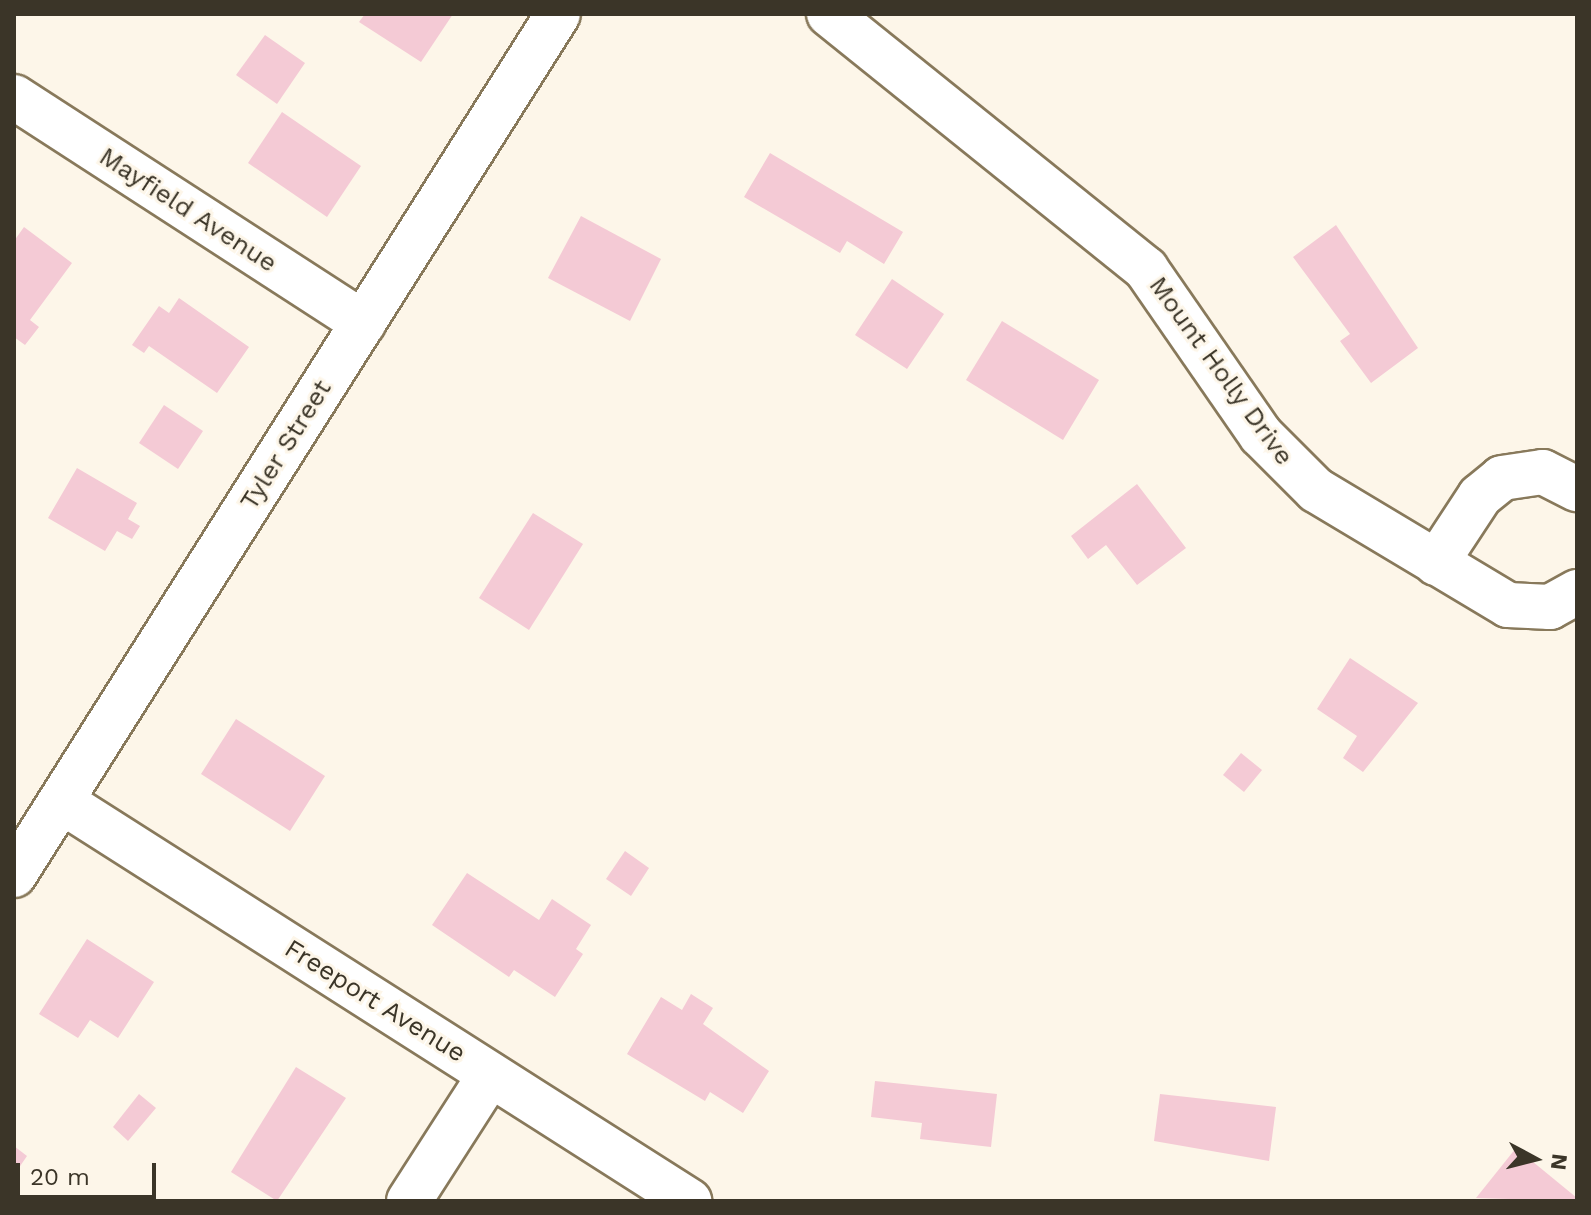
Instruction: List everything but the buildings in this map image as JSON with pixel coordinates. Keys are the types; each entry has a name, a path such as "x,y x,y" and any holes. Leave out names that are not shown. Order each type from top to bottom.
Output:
{"street":[{"name":"Tyler Street","path":"14,875 558,14"},
{"name":"Mount Holly Drive","path":"829,14 1146,269 1296,472 1436,563 1522,608 1550,607 1577,592"},
{"name":"Mayfield Avenue","path":"14,97 363,323"},
{"path":"1436,563 1480,496 1502,478 1543,472 1577,489"},
{"name":"Freeport Avenue","path":"61,801 689,1201"},
{"path":"409,1201 490,1075"}]}
